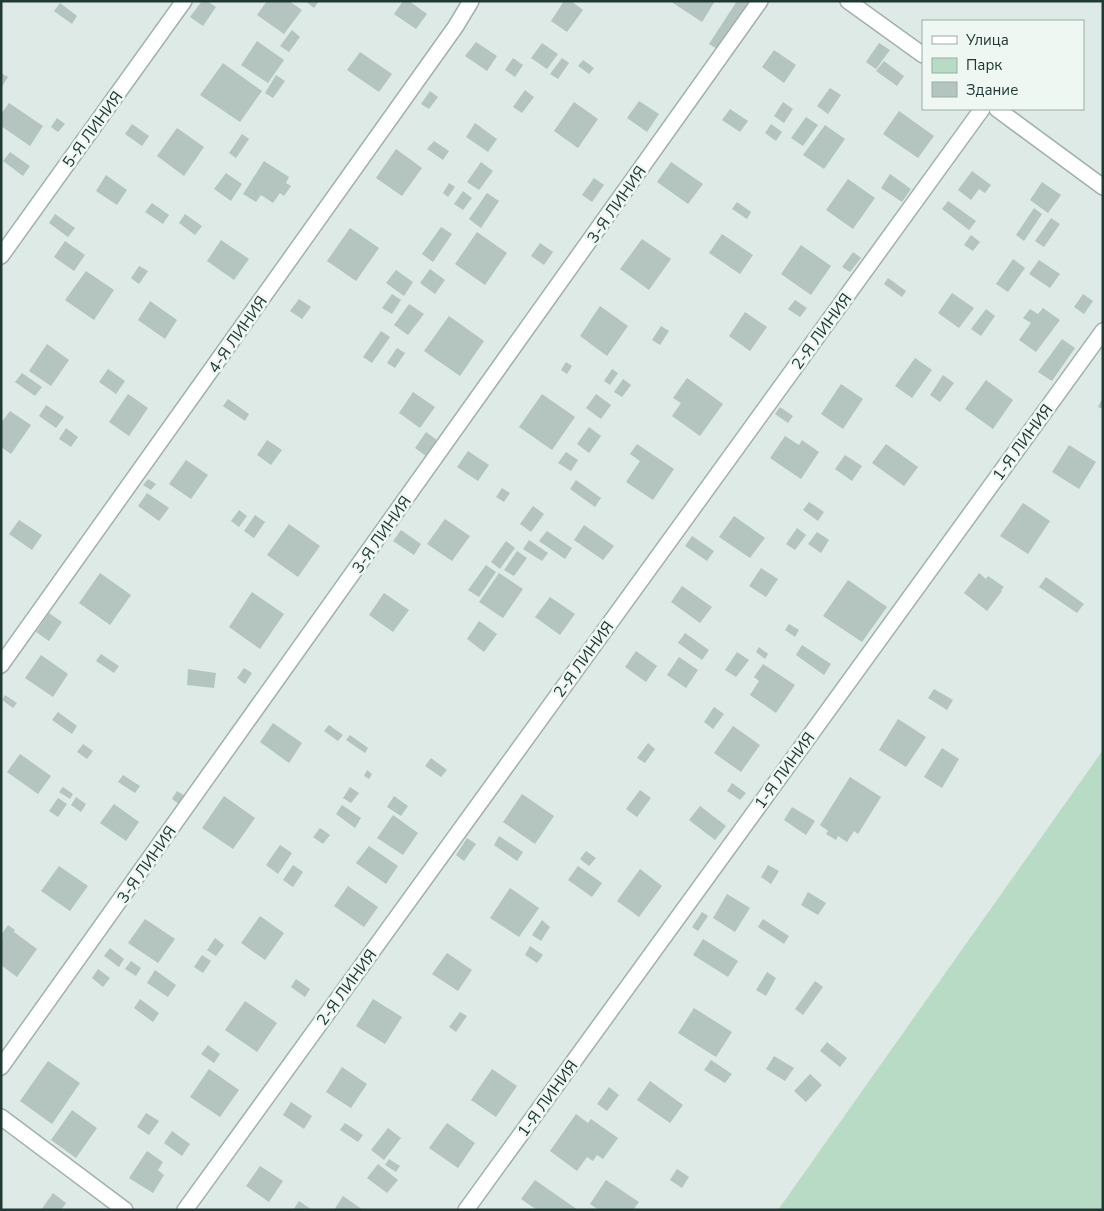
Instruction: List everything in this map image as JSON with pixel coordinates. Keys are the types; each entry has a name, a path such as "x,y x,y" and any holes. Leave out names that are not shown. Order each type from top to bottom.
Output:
{"street":[{"name":"5-Я ЛИНИЯ","path":"1,256 184,1"},
{"name":"4-Я ЛИНИЯ","path":"1,665 471,1"},
{"name":"3-Я ЛИНИЯ","path":"1,1067 760,1"},
{"path":"848,1 922,54"},
{"name":"2-Я ЛИНИЯ","path":"185,1210 981,110"},
{"path":"998,110 1103,186"},
{"name":"1-Я ЛИНИЯ","path":"466,1210 1103,331"},
{"path":"1,1117 125,1210"}],"green space":[{"path":"1103,750 1103,1210 778,1210"}],"building":[{"path":"202,1 207,1 216,7 203,26 190,17"},
{"path":"267,1 289,1 302,10 284,34 257,15"},
{"path":"305,1 319,1 314,8"},
{"path":"403,1 409,1 427,14 416,29 394,14"},
{"path":"564,1 571,1 583,10 567,32 551,21"},
{"path":"670,1 715,1 702,22"},
{"path":"737,1 750,1 719,50 709,44"},
{"path":"60,3 77,16 72,24 54,11"},
{"path":"292,30 300,37 289,52 280,46"},
{"path":"257,41 284,60 268,83 241,65"},
{"path":"476,42 497,56 487,71 465,56"},
{"path":"542,43 558,54 547,69 531,58"},
{"path":"879,43 890,50 876,69 866,62"},
{"path":"774,50 796,65 784,83 762,67"},
{"path":"360,52 392,74 379,92 347,70"},
{"path":"513,58 523,65 515,77 505,70"},
{"path":"562,58 569,63 558,79 550,74"},
{"path":"583,60 594,68 589,74 578,66"},
{"path":"884,61 904,76 897,86 876,71"},
{"path":"223,63 262,91 240,122 200,95"},
{"path":"1,73 8,77 1,88"},
{"path":"276,75 285,81 273,98 265,93"},
{"path":"830,88 841,95 828,114 817,106"},
{"path":"525,90 534,97 522,113 513,107"},
{"path":"430,91 438,97 429,109 421,104"},
{"path":"639,101 659,114 647,132 627,118"},
{"path":"574,102 598,119 578,148 554,131"},
{"path":"783,102 793,109 784,123 774,116"},
{"path":"9,103 43,126 30,146 1,126 1,114"},
{"path":"730,109 748,121 740,132 722,120"},
{"path":"899,111 934,136 918,158 883,134"},
{"path":"806,117 818,125 803,146 791,138"},
{"path":"57,118 65,124 58,132 51,127"},
{"path":"475,123 497,139 488,152 466,137"},
{"path":"132,124 149,136 142,146 125,134"},
{"path":"771,124 782,132 776,141 765,133"},
{"path":"825,125 845,139 824,169 803,155"},
{"path":"177,128 204,147 184,176 157,156"},
{"path":"242,134 249,139 236,158 229,153"},
{"path":"434,141 449,151 443,160 427,149"},
{"path":"396,149 422,168 402,196 376,178"},
{"path":"10,152 30,166 23,176 3,161"},
{"path":"264,161 289,177 286,183 291,186 284,196 280,193 273,203 261,195 256,202 243,194"},
{"path":"481,162 493,171 479,190 467,182"},
{"path":"671,162 703,184 688,204 657,182"},
{"path":"972,171 991,185 985,193 979,189 971,200 958,190"},
{"path":"226,173 242,184 231,201 214,189"},
{"path":"890,174 911,189 902,202 881,188"},
{"path":"106,175 127,190 117,205 96,191"},
{"path":"594,178 604,185 592,202 582,195"},
{"path":"848,179 875,198 853,229 826,210"},
{"path":"1042,182 1061,195 1048,213 1030,200"},
{"path":"449,183 455,187 448,197 443,193"},
{"path":"463,191 472,198 463,210 454,204"},
{"path":"487,193 499,201 481,228 469,219"},
{"path":"948,201 976,221 969,230 942,209"},
{"path":"737,202 751,212 747,219 732,209"},
{"path":"152,203 169,215 163,224 145,212"},
{"path":"1034,208 1042,214 1024,241 1016,235"},
{"path":"55,214 75,228 68,237 49,223"},
{"path":"185,214 202,226 195,235 179,223"},
{"path":"1051,218 1060,224 1044,247 1035,241"},
{"path":"441,227 452,234 433,262 422,254"},
{"path":"350,228 379,248 356,281 327,261"},
{"path":"477,232 507,253 485,285 455,264"},
{"path":"722,234 753,255 740,274 709,253"},
{"path":"971,235 980,242 973,251 964,245"},
{"path":"642,239 671,259 649,290 620,269"},
{"path":"221,240 249,259 234,280 207,261"},
{"path":"65,241 85,255 74,271 54,257"},
{"path":"540,243 553,252 544,265 531,256"},
{"path":"801,245 831,266 811,295 781,274"},
{"path":"853,252 861,258 850,272 842,267"},
{"path":"1013,259 1025,268 1008,292 996,284"},
{"path":"1039,260 1060,274 1050,288 1029,274"},
{"path":"139,266 148,271 139,284 131,278"},
{"path":"430,269 445,280 435,294 420,283"},
{"path":"396,270 413,282 404,296 386,283"},
{"path":"86,271 114,290 94,320 65,300"},
{"path":"888,278 906,291 902,297 884,284"},
{"path":"952,293 974,308 959,328 938,313"},
{"path":"392,294 401,300 392,314 382,308"},
{"path":"1083,294 1093,301 1084,314 1074,307"},
{"path":"299,299 311,307 302,319 290,311"},
{"path":"795,300 807,308 800,317 788,309"},
{"path":"150,301 177,320 165,339 138,320"},
{"path":"409,304 424,314 408,335 394,325"},
{"path":"600,306 628,326 607,356 580,336"},
{"path":"1043,308 1060,320 1036,352 1019,340 1031,323 1023,318 1030,309 1038,314"},
{"path":"986,309 995,316 981,336 971,329"},
{"path":"745,312 767,327 750,351 729,336"},
{"path":"449,316 484,341 460,376 424,351"},
{"path":"661,326 669,331 660,345 652,340"},
{"path":"381,331 390,337 372,363 363,357"},
{"path":"1062,339 1075,348 1052,381 1038,372"},
{"path":"47,344 69,360 51,386 29,371"},
{"path":"397,348 405,353 395,368 387,363"},
{"path":"915,358 932,370 912,398 895,386"},
{"path":"566,362 572,366 567,374 561,370"},
{"path":"108,369 125,381 116,394 99,382"},
{"path":"612,369 618,373 610,385 604,381"},
{"path":"22,373 42,387 35,396 15,382"},
{"path":"943,375 954,383 940,402 930,395"},
{"path":"687,378 723,404 700,436 672,416 681,403 673,398"},
{"path":"623,379 631,385 622,397 614,392"},
{"path":"986,380 1013,400 993,429 965,409"},
{"path":"841,384 863,399 843,429 821,414"},
{"path":"413,392 435,407 420,428 399,413"},
{"path":"128,394 148,408 129,436 109,422"},
{"path":"542,394 575,417 552,450 519,427"},
{"path":"596,394 611,405 601,419 586,408"},
{"path":"1103,397 1103,409 1098,407"},
{"path":"228,399 249,414 245,421 223,406"},
{"path":"46,405 64,417 56,428 39,416"},
{"path":"780,407 793,416 788,423 775,414"},
{"path":"10,411 31,425 11,454 1,447 1,423"},
{"path":"589,427 601,436 589,453 577,444"},
{"path":"66,428 78,437 71,447 59,439"},
{"path":"426,432 437,440 426,456 415,448"},
{"path":"785,436 799,445 802,440 819,452 801,479 770,458"},
{"path":"267,440 282,450 271,465 257,455"},
{"path":"637,444 674,469 653,500 626,482 640,461 630,454"},
{"path":"886,444 918,467 904,486 872,463"},
{"path":"1069,445 1096,462 1079,489 1052,472"},
{"path":"468,451 489,465 478,481 457,467"},
{"path":"566,452 578,460 571,471 558,463"},
{"path":"845,455 862,466 852,481 835,469"},
{"path":"186,460 208,475 191,499 169,484"},
{"path":"148,479 156,484 151,490 143,485"},
{"path":"576,480 601,498 595,507 570,489"},
{"path":"502,488 510,493 504,502 496,497"},
{"path":"147,493 169,508 159,521 138,506"},
{"path":"809,502 824,512 818,521 803,510"},
{"path":"1023,503 1050,521 1028,554 1000,536"},
{"path":"533,506 544,514 531,532 520,524"},
{"path":"239,510 247,516 239,527 231,521"},
{"path":"255,515 265,522 254,538 244,531"},
{"path":"734,516 765,538 750,558 719,537"},
{"path":"445,519 470,536 452,561 427,544"},
{"path":"19,520 42,535 32,550 9,534"},
{"path":"289,524 320,546 298,577 267,555"},
{"path":"584,525 614,546 603,560 574,540"},
{"path":"797,528 806,535 795,550 786,544"},
{"path":"401,530 421,544 414,555 393,541"},
{"path":"547,531 572,548 565,559 539,541"},
{"path":"817,532 829,540 821,553 808,544"},
{"path":"692,536 714,551 707,561 685,546"},
{"path":"529,540 548,553 542,561 523,549"},
{"path":"506,541 515,548 500,569 491,562"},
{"path":"517,551 527,558 514,576 504,570"},
{"path":"486,565 496,572 479,597 468,590"},
{"path":"761,568 778,579 766,597 749,586"},
{"path":"100,573 131,595 110,625 79,603"},
{"path":"499,573 523,589 503,618 479,602"},
{"path":"979,573 986,579 988,576 1004,587 987,611 964,593"},
{"path":"1046,577 1084,604 1077,613 1039,587"},
{"path":"848,580 887,607 862,642 823,616"},
{"path":"682,586 712,607 700,623 671,602"},
{"path":"252,592 284,614 260,649 229,627"},
{"path":"384,593 409,610 393,632 369,615"},
{"path":"550,597 575,614 560,635 535,617"},
{"path":"49,613 62,622 49,641 36,632"},
{"path":"479,621 497,634 484,652 467,639"},
{"path":"789,624 799,630 795,637 785,630"},
{"path":"685,633 709,650 702,660 678,643"},
{"path":"802,645 831,664 824,675 796,655"},
{"path":"759,647 768,654 765,659 756,652"},
{"path":"636,651 657,666 646,682 625,667"},
{"path":"737,652 749,660 736,677 725,670"},
{"path":"101,654 119,666 114,673 96,661"},
{"path":"41,655 68,674 53,697 25,678"},
{"path":"679,657 698,670 686,688 667,675"},
{"path":"763,664 795,685 776,713 750,695 759,681 754,677"},
{"path":"244,668 252,673 245,684 237,678"},
{"path":"188,669 216,673 214,688 187,685"},
{"path":"934,689 953,700 947,710 928,698"},
{"path":"5,695 17,703 13,708 2,700"},
{"path":"714,707 724,714 713,729 704,722"},
{"path":"58,712 77,726 72,734 52,720"},
{"path":"898,719 926,737 906,767 879,750"},
{"path":"273,723 302,743 289,763 260,742"},
{"path":"329,725 343,735 338,741 324,731"},
{"path":"733,726 760,745 741,772 714,753"},
{"path":"350,735 368,748 365,753 346,740"},
{"path":"648,743 655,749 645,763 637,758"},
{"path":"83,744 93,751 87,759 77,752"},
{"path":"942,748 959,759 942,788 924,777"},
{"path":"20,754 51,776 38,794 7,772"},
{"path":"431,758 447,770 441,777 425,766"},
{"path":"367,770 372,774 369,779 364,776"},
{"path":"123,775 140,786 135,793 118,782"},
{"path":"850,777 881,797 858,834 854,831 847,842 838,836 836,840 826,834 828,831 820,825"},
{"path":"732,783 746,793 740,800 727,791"},
{"path":"63,787 73,794 70,799 59,792"},
{"path":"350,787 359,793 351,803 343,798"},
{"path":"640,790 651,798 637,817 626,809"},
{"path":"177,791 185,796 179,804 172,799"},
{"path":"522,794 554,816 535,844 503,822"},
{"path":"224,796 255,818 233,849 202,828"},
{"path":"394,796 408,806 401,816 387,807"},
{"path":"76,797 86,804 81,812 71,805"},
{"path":"58,798 67,804 58,817 49,811"},
{"path":"114,804 139,822 126,841 100,823"},
{"path":"342,805 361,818 355,828 336,814"},
{"path":"700,806 726,826 715,840 689,820"},
{"path":"792,807 815,821 806,835 784,820"},
{"path":"393,815 418,833 403,855 377,838"},
{"path":"320,828 330,835 323,844 313,837"},
{"path":"499,836 523,852 517,861 494,845"},
{"path":"467,838 476,844 464,861 456,855"},
{"path":"280,845 292,853 278,874 266,865"},
{"path":"369,846 398,866 386,884 356,863"},
{"path":"586,851 596,858 589,866 580,859"},
{"path":"293,865 303,872 293,887 283,880"},
{"path":"768,865 779,871 771,884 761,877"},
{"path":"59,866 88,886 70,911 41,891"},
{"path":"578,866 602,883 592,897 568,880"},
{"path":"640,869 662,886 639,917 617,901"},
{"path":"348,886 378,907 364,927 334,906"},
{"path":"510,888 539,908 519,937 490,918"},
{"path":"808,892 826,903 818,915 801,905"},
{"path":"727,894 750,908 735,932 713,918"},
{"path":"702,912 708,916 698,931 692,927"},
{"path":"260,916 284,933 265,960 241,943"},
{"path":"145,919 175,939 158,963 128,943"},
{"path":"763,919 789,936 784,944 758,927"},
{"path":"542,920 550,927 541,941 532,935"},
{"path":"8,925 15,930 14,932 37,949 17,977 1,965 1,941 3,938 1,935"},
{"path":"215,938 224,945 216,956 207,950"},
{"path":"703,939 738,961 728,977 693,955"},
{"path":"530,946 543,955 537,963 525,955"},
{"path":"110,948 124,959 119,967 104,956"},
{"path":"447,953 472,970 458,991 432,974"},
{"path":"202,955 211,961 203,973 194,967"},
{"path":"131,961 141,968 136,976 125,969"},
{"path":"98,969 110,978 103,987 92,978"},
{"path":"155,970 176,985 168,997 147,983"},
{"path":"767,972 776,978 766,996 756,990"},
{"path":"296,979 310,989 305,997 291,987"},
{"path":"815,981 823,987 803,1015 795,1009"},
{"path":"140,999 159,1013 153,1022 134,1008"},
{"path":"373,999 402,1017 385,1044 356,1026"},
{"path":"245,1001 277,1023 257,1052 225,1030"},
{"path":"694,1008 732,1032 716,1057 678,1033"},
{"path":"460,1012 467,1016 456,1032 449,1027"},
{"path":"827,1042 847,1058 840,1067 820,1051"},
{"path":"208,1045 220,1054 214,1063 201,1054"},
{"path":"774,1056 794,1068 785,1081 766,1069"},
{"path":"711,1060 732,1074 725,1083 704,1070"},
{"path":"48,1061 80,1083 52,1124 20,1101"},
{"path":"342,1067 367,1084 351,1108 326,1092"},
{"path":"209,1069 239,1090 220,1117 190,1097"},
{"path":"492,1069 517,1086 496,1117 471,1100"},
{"path":"810,1074 822,1085 806,1102 794,1091"},
{"path":"650,1081 683,1105 670,1123 637,1100"},
{"path":"609,1087 619,1095 607,1111 597,1104"},
{"path":"291,1102 312,1116 304,1129 283,1115"},
{"path":"72,1110 97,1128 76,1158 51,1140"},
{"path":"146,1113 159,1121 149,1135 137,1127"},
{"path":"576,1114 588,1123 591,1119 618,1138 603,1159 597,1155 593,1161 587,1157 577,1171 550,1151"},
{"path":"345,1123 363,1135 358,1142 340,1130"},
{"path":"447,1123 475,1143 458,1168 429,1148"},
{"path":"388,1128 401,1138 384,1160 371,1150"},
{"path":"172,1131 190,1144 182,1156 164,1143"},
{"path":"147,1151 163,1162 158,1170 164,1175 153,1193 129,1178"},
{"path":"389,1159 400,1166 396,1172 385,1165"},
{"path":"378,1164 398,1180 387,1193 367,1178"},
{"path":"260,1166 283,1181 269,1202 246,1186"},
{"path":"677,1169 689,1177 682,1188 670,1180"},
{"path":"535,1180 578,1210 537,1210 521,1199"},
{"path":"606,1180 639,1202 633,1210 599,1210 590,1204"},
{"path":"53,1193 66,1203 61,1210 41,1210"},
{"path":"343,1196 363,1210 334,1210"},
{"path":"299,1201 312,1210 293,1210"}]}
